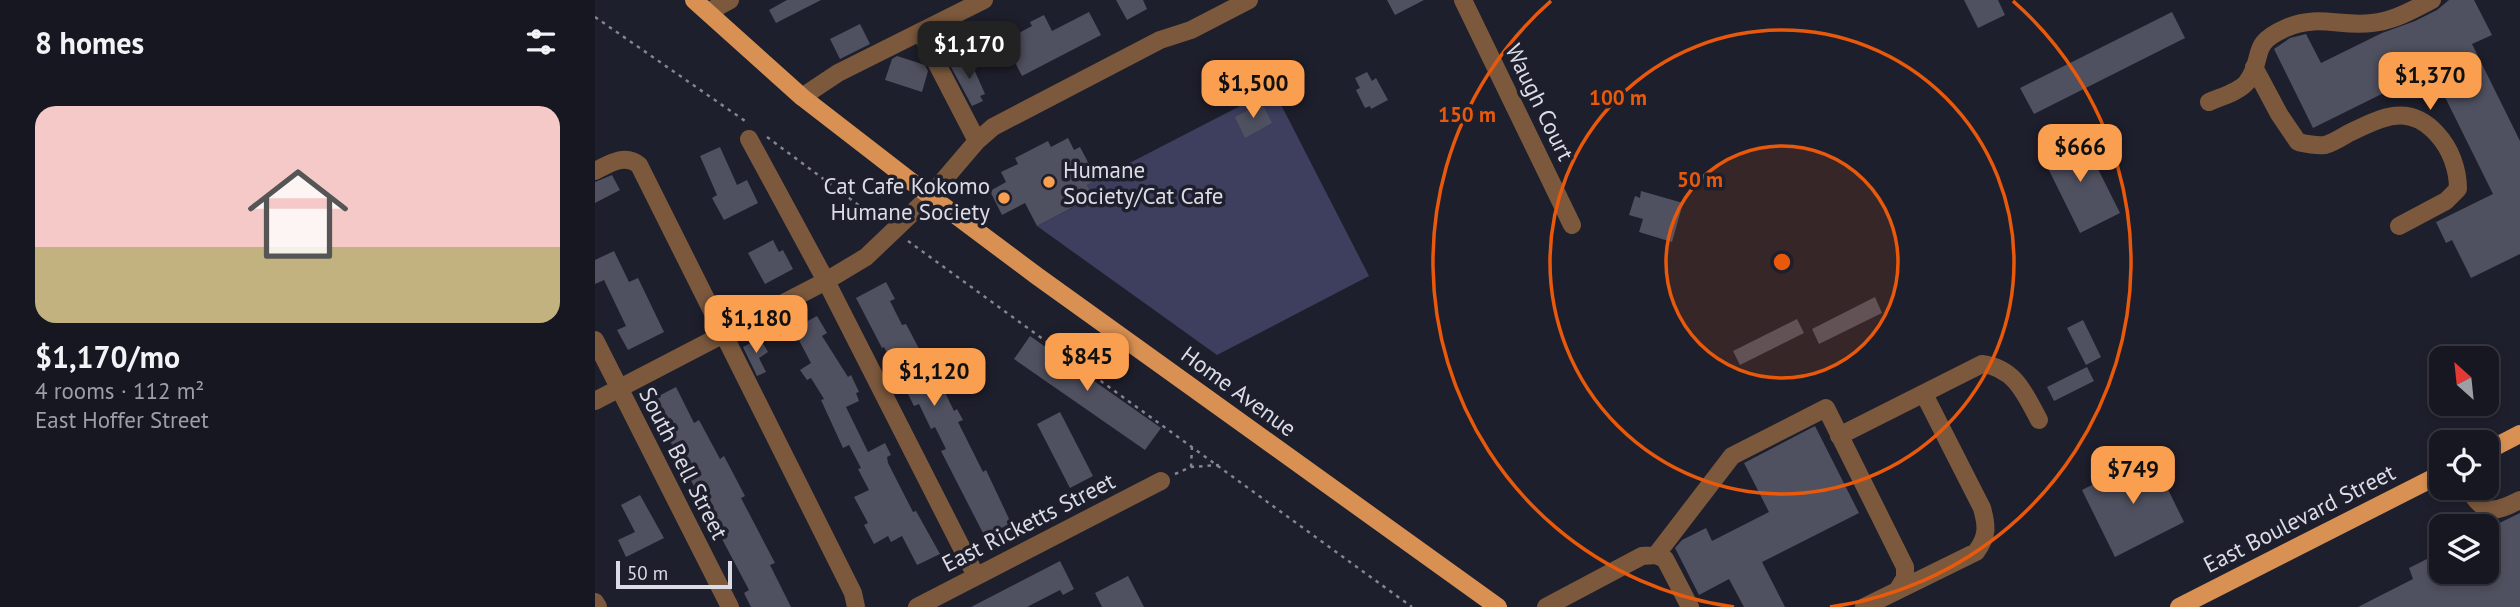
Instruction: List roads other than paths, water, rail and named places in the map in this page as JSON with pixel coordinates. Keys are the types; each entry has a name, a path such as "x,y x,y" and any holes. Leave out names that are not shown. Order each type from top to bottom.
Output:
{"main road":[{"name":"Home Avenue","path":"701,6 802,97 930,196 1047,284 1498,607"},
{"path":"2499,445 2520,434"},
{"name":"East Boulevard Street","path":"2179,607 2429,480"}],"street":[{"path":"701,6 730,0"},
{"path":"802,97 838,73 984,0"},
{"name":"Waugh Court","path":"1463,0 1572,225"},
{"path":"2209,102 2243,86 2265,39 2285,28 2314,20 2369,24 2391,20 2432,0"},
{"path":"595,401 826,281 866,257 930,196 977,141 993,127 1160,40 1191,30 1243,1"},
{"path":"921,33 977,141"},
{"path":"2254,67 2279,114 2298,142 2314,146 2328,144 2396,114 2426,122 2441,138 2458,175 2458,189 2446,201 2399,226"},
{"path":"755,134 826,281 976,576"},
{"path":"595,171 616,160 634,161 639,165 853,593 856,607"},
{"name":"South Bell Street","path":"595,340 730,607"},
{"path":"1839,436 1982,364 1995,365 2007,372 2022,387 2039,420"},
{"path":"1864,607 1976,552 1984,541 1987,526 1982,508 1924,394"},
{"path":"1656,555 1733,456 1826,408 1905,567 1905,578 1896,591"},
{"name":"East Ricketts Street","path":"917,607 1161,481"},
{"path":"2477,500 2491,511 2520,500"},
{"path":"1546,607 1641,556 1656,555 1665,559 1690,607"},
{"path":"595,602 598,607"}],"place":[{"name":"Humane Society/Cat Cafe","path":"1049,182"},
{"name":"Cat Cafe Kokomo Humane Society","path":"1004,198"}]}
